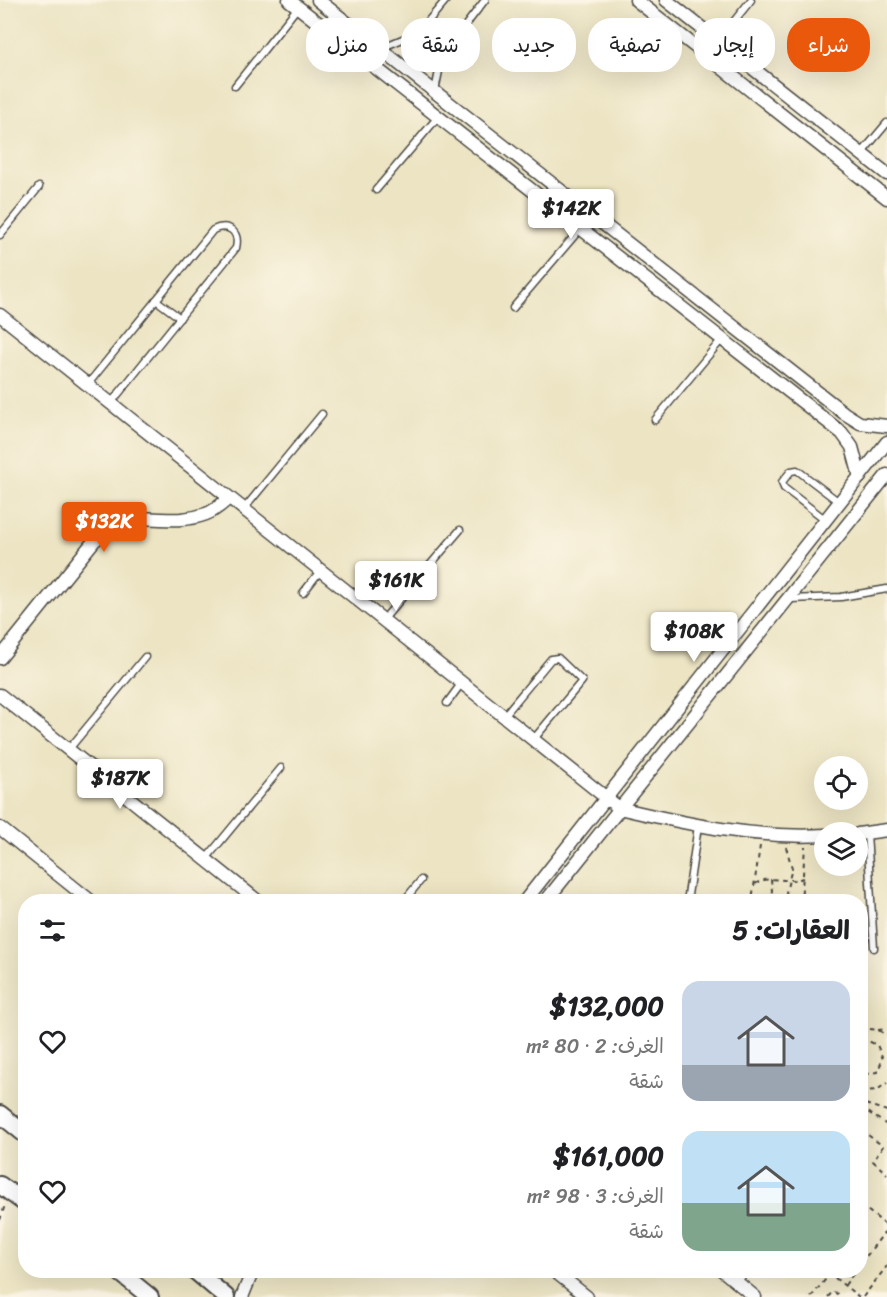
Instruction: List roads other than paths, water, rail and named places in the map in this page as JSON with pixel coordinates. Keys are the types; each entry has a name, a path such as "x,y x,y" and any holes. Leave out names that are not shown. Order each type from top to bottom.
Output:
{"street":[{"path":"318,0 341,18"},
{"path":"636,0 887,198"},
{"path":"666,0 694,22"},
{"path":"294,3 842,433 852,447 860,477"},
{"path":"389,56 844,413 869,426 887,426"},
{"path":"757,72 887,174"},
{"path":"0,315 619,808 698,826 762,834 814,836"},
{"path":"530,894 887,442"},
{"path":"551,894 887,475"},
{"path":"0,658 94,541 105,531 133,518 206,514 229,498"},
{"path":"0,695 249,894"},
{"path":"0,828 82,894"},
{"path":"868,832 887,830"},
{"path":"0,1114 18,1129"},
{"path":"3,1190 18,1199"},
{"path":"127,1278 150,1297"},
{"path":"208,1278 226,1297"},
{"path":"242,1297 250,1278"},
{"path":"563,1278 587,1297"},
{"path":"732,1278 755,1297"}],"lane":[{"path":"389,45 419,32 446,0"},
{"path":"435,92 442,56 485,0"},
{"path":"737,18 751,0"},
{"path":"235,86 294,3"},
{"path":"376,190 438,117"},
{"path":"861,154 887,123"},
{"path":"0,235 39,187"},
{"path":"87,385 213,230 220,226 228,227 235,232 238,240 236,248 111,404"},
{"path":"513,308 581,228"},
{"path":"156,300 180,318"},
{"path":"655,420 722,339"},
{"path":"244,510 322,414"},
{"path":"826,520 783,486 782,482 791,471 797,470 839,502"},
{"path":"382,621 460,530"},
{"path":"303,593 320,571"},
{"path":"786,599 841,597 887,589"},
{"path":"69,749 146,657"},
{"path":"502,717 551,659 558,658 581,676 581,683 533,741"},
{"path":"447,703 461,684"},
{"path":"206,859 280,768"},
{"path":"688,894 698,826"},
{"path":"866,876 874,948"},
{"path":"410,894 421,880"},
{"path":"737,1282 740,1278"}]}
